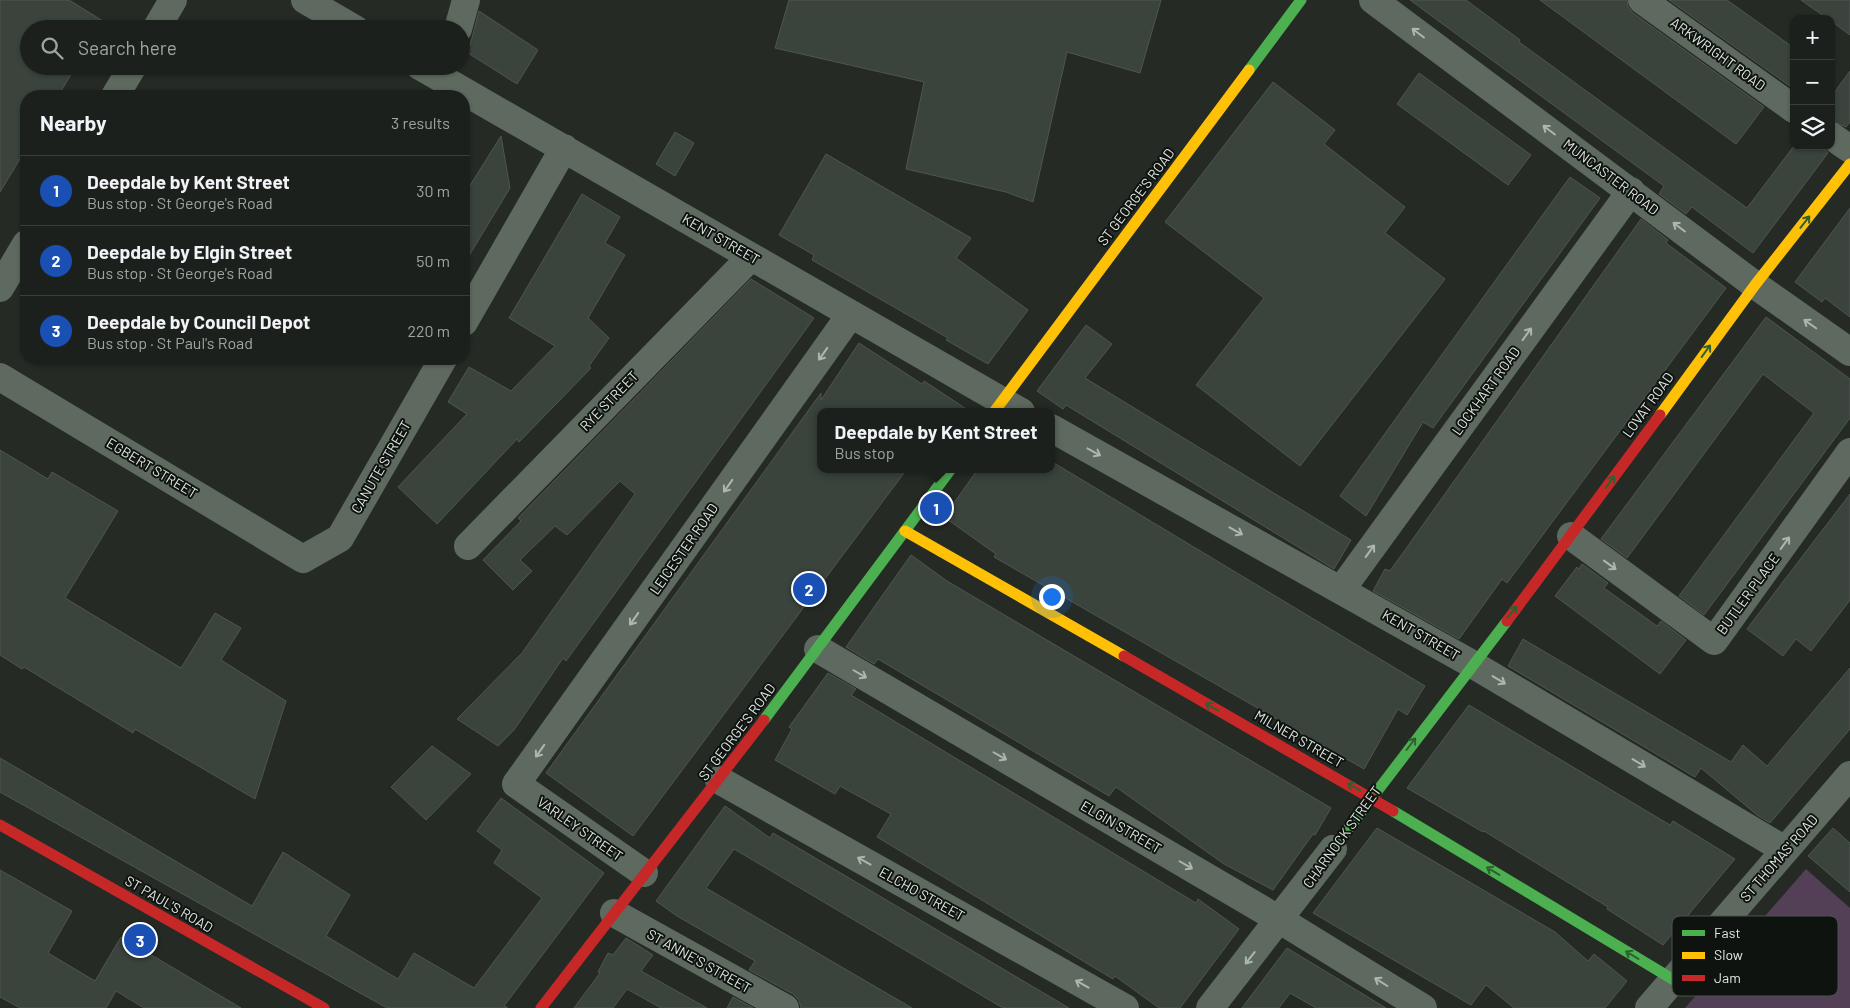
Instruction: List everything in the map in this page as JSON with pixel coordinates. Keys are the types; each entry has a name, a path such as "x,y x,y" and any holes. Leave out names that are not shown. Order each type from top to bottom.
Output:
{"street":[{"path":"161,20 173,0"},
{"path":"305,0 339,20"},
{"path":"460,20 466,0"},
{"name":"ST GEORGE'S ROAD","path":"1006,408 1301,0"},
{"name":"MUNCASTER ROAD","path":"1373,0 1755,285 1850,352"},
{"name":"ARKWRIGHT ROAD","path":"1642,0 1790,106"},
{"path":"119,90 128,75"},
{"name":"KENT STREET","path":"449,75 564,148 851,314 1006,408"},
{"path":"1835,139 1850,149"},
{"path":"470,312 564,148"},
{"name":"LOVAT ROAD","path":"1472,664 1571,536 1755,285 1850,164"},
{"name":"LOCKHART ROAD","path":"1341,590 1631,191"},
{"path":"0,288 20,254"},
{"name":"RYE STREET","path":"468,546 751,256"},
{"name":"LEICESTER ROAD","path":"516,784 851,314"},
{"name":"CANUTE STREET","path":"303,559 340,538 440,365"},
{"name":"EGBERT STREET","path":"0,377 303,559"},
{"name":"KENT STREET","path":"1055,430 1472,664 1785,850"},
{"name":"BUTLER PLACE","path":"1571,536 1714,641 1850,452"},
{"name":"ST GEORGE'S ROAD","path":"541,1008 719,780 948,473"},
{"name":"MILNER STREET","path":"905,531 1370,797 1672,979"},
{"name":"ELGIN STREET","path":"818,649 1280,920 1423,1008"},
{"name":"CHARNOCK STREET","path":"1210,1008 1302,892 1370,797 1472,664"},
{"name":"ST THOMAS' ROAD","path":"1729,916 1850,775"},
{"name":"ELCHO STREET","path":"719,780 1125,1008"},
{"name":"VARLEY STREET","path":"516,784 644,874"},
{"name":"ST PAUL'S ROAD","path":"0,825 324,1008"},
{"name":"ST ANNE'S STREET","path":"614,913 785,1008"},
{"name":"ST THOMAS' ROAD","path":"1649,1008 1672,982"}],"shaded area":[{"path":"1806,869 1850,908 1850,1008 1685,1008 1695,996 1838,996 1838,916 1765,916"}],"building":[{"path":"0,0 69,0 101,20 20,20 20,75 71,75 62,90 20,90 20,159 0,192"},
{"path":"789,0 1161,0 1140,73 1067,52 1033,202 1006,192 906,169 924,82 775,48"},
{"path":"1410,0 1466,0 1520,40 1519,42 1747,208 1791,150 1825,150 1828,153 1753,253 1692,207 1686,214 1659,194 1664,186"},
{"path":"1540,0 1627,0 1628,7 1633,13 1764,107 1736,144"},
{"path":"1669,0 1727,0 1790,45 1790,86"},
{"path":"1801,0 1850,0 1850,35 1835,24 1835,15 1822,15"},
{"path":"479,11 538,50 517,84 470,54 470,45"},
{"path":"1850,71 1850,122 1846,127 1835,123 1835,92"},
{"path":"1419,73 1531,155 1508,185 1397,104"},
{"path":"1273,82 1335,130 1324,144 1405,207 1385,233 1445,279 1300,466 1196,385 1264,298 1165,222"},
{"path":"675,132 694,143 675,176 656,164"},
{"path":"501,136 510,188 470,254 470,185"},
{"path":"826,154 971,238 956,258 1028,310 988,364 946,340 948,338 812,260 814,255 779,235"},
{"path":"1570,177 1600,198 1433,428 1423,422 1366,516 1340,496"},
{"path":"582,194 620,217 605,243 625,255 588,318 609,338 589,366 591,368 519,442 517,439 437,524 398,487 467,414 448,402 469,367 511,391 555,346 509,318"},
{"path":"1850,208 1850,317 1825,298 1822,302 1795,282"},
{"path":"1641,219 1668,240 1666,243 1726,288 1507,583 1502,579 1459,639 1373,591 1385,569 1390,571"},
{"path":"751,279 814,318 566,661 563,658 514,730 498,746 457,719 522,653 635,494 620,481 567,535 555,526 520,560 532,571 513,590 483,560 521,521 518,518"},
{"path":"1766,317 1850,379 1850,418 1704,615 1679,596 1814,413 1763,374 1627,558 1601,539"},
{"path":"1086,325 1112,344 1085,378 1351,540 1334,569 1066,405 1063,409 1037,391"},
{"path":"859,343 922,384 924,381 965,408 817,408 817,473 904,473 633,836 546,773 821,393 821,400"},
{"path":"0,450 48,479 52,472 118,511 65,598 181,668 215,613 241,628 221,660 286,701 255,799 135,729 133,733 24,667 22,669 0,655"},
{"path":"1055,464 1425,686 1407,715 1398,709 1364,769 994,557 996,554 944,517 975,473 1055,473"},
{"path":"1850,494 1850,600 1811,651 1796,639 1783,656 1747,629"},
{"path":"911,555 947,581 1331,808 1315,835 1313,834 1273,890 1224,864 1116,787 1109,796 878,659 874,664 846,647"},
{"path":"1582,564 1608,583 1604,588 1657,626 1661,621 1686,640 1660,674 1555,596 1577,567 1579,569"},
{"path":"1523,639 1731,762 1743,745 1767,766 1850,668 1850,729 1770,823 1757,815 1701,768 1695,777 1508,666"},
{"path":"828,673 856,689 851,695 1196,903 1198,899 1239,929 1180,1008 1159,1008 1115,976 1113,979 877,837 891,814 840,786 835,794 775,760 792,729 789,727"},
{"path":"1469,705 1670,825 1673,821 1735,859 1687,916 1672,916 1672,934 1663,945 1607,909 1608,907 1484,831 1407,788"},
{"path":"432,746 471,774 426,820 391,787"},
{"path":"0,758 252,906 283,852 350,895 326,936 398,979 414,953 474,988 542,898 494,863 502,850 477,831 501,798 604,873 504,1006 508,1008 387,1008 0,792"},
{"path":"725,806 770,838 773,833 1069,1008 1003,1008 734,849 706,888 912,1008 801,1008 799,1000 793,994 749,970 755,961 677,916 656,901"},
{"path":"1377,828 1555,932 1588,961 1594,954 1627,981 1605,1008 1514,1008 1486,985 1471,1005 1313,913"},
{"path":"1833,828 1850,843 1850,892 1808,856"},
{"path":"0,870 72,911 48,953 95,981 121,937 241,1008 144,1008 116,991 106,1008 20,1008 0,997"},
{"path":"626,938 653,955 641,971 707,1008 661,1008 627,989 613,1008 574,1008 600,973 598,972 608,953 613,955"},
{"path":"1287,948 1386,1008 1316,1008 1290,993 1279,1008 1242,1008"},
{"path":"733,997 753,1008 727,1008"}],"traffic: fast":[{"path":"1249,70 1301,0"},
{"path":"764,720 948,473"},
{"path":"1333,849 1507,621"},
{"path":"1393,811 1672,979"}],"traffic: slow":[{"path":"997,408 1249,70"},
{"path":"1660,415 1755,285 1850,164"},
{"path":"905,531 1124,656"}],"traffic: jam":[{"path":"1507,621 1660,415"},
{"path":"1124,656 1393,811"},
{"path":"541,1008 764,720"},
{"path":"0,825 324,1008"}],"place":[{"name":"Deepdale by Kent Street","path":"936,508"},
{"name":"Deepdale by Elgin Street","path":"809,589"},
{"name":"Deepdale by Council Depot","path":"140,940"}]}
